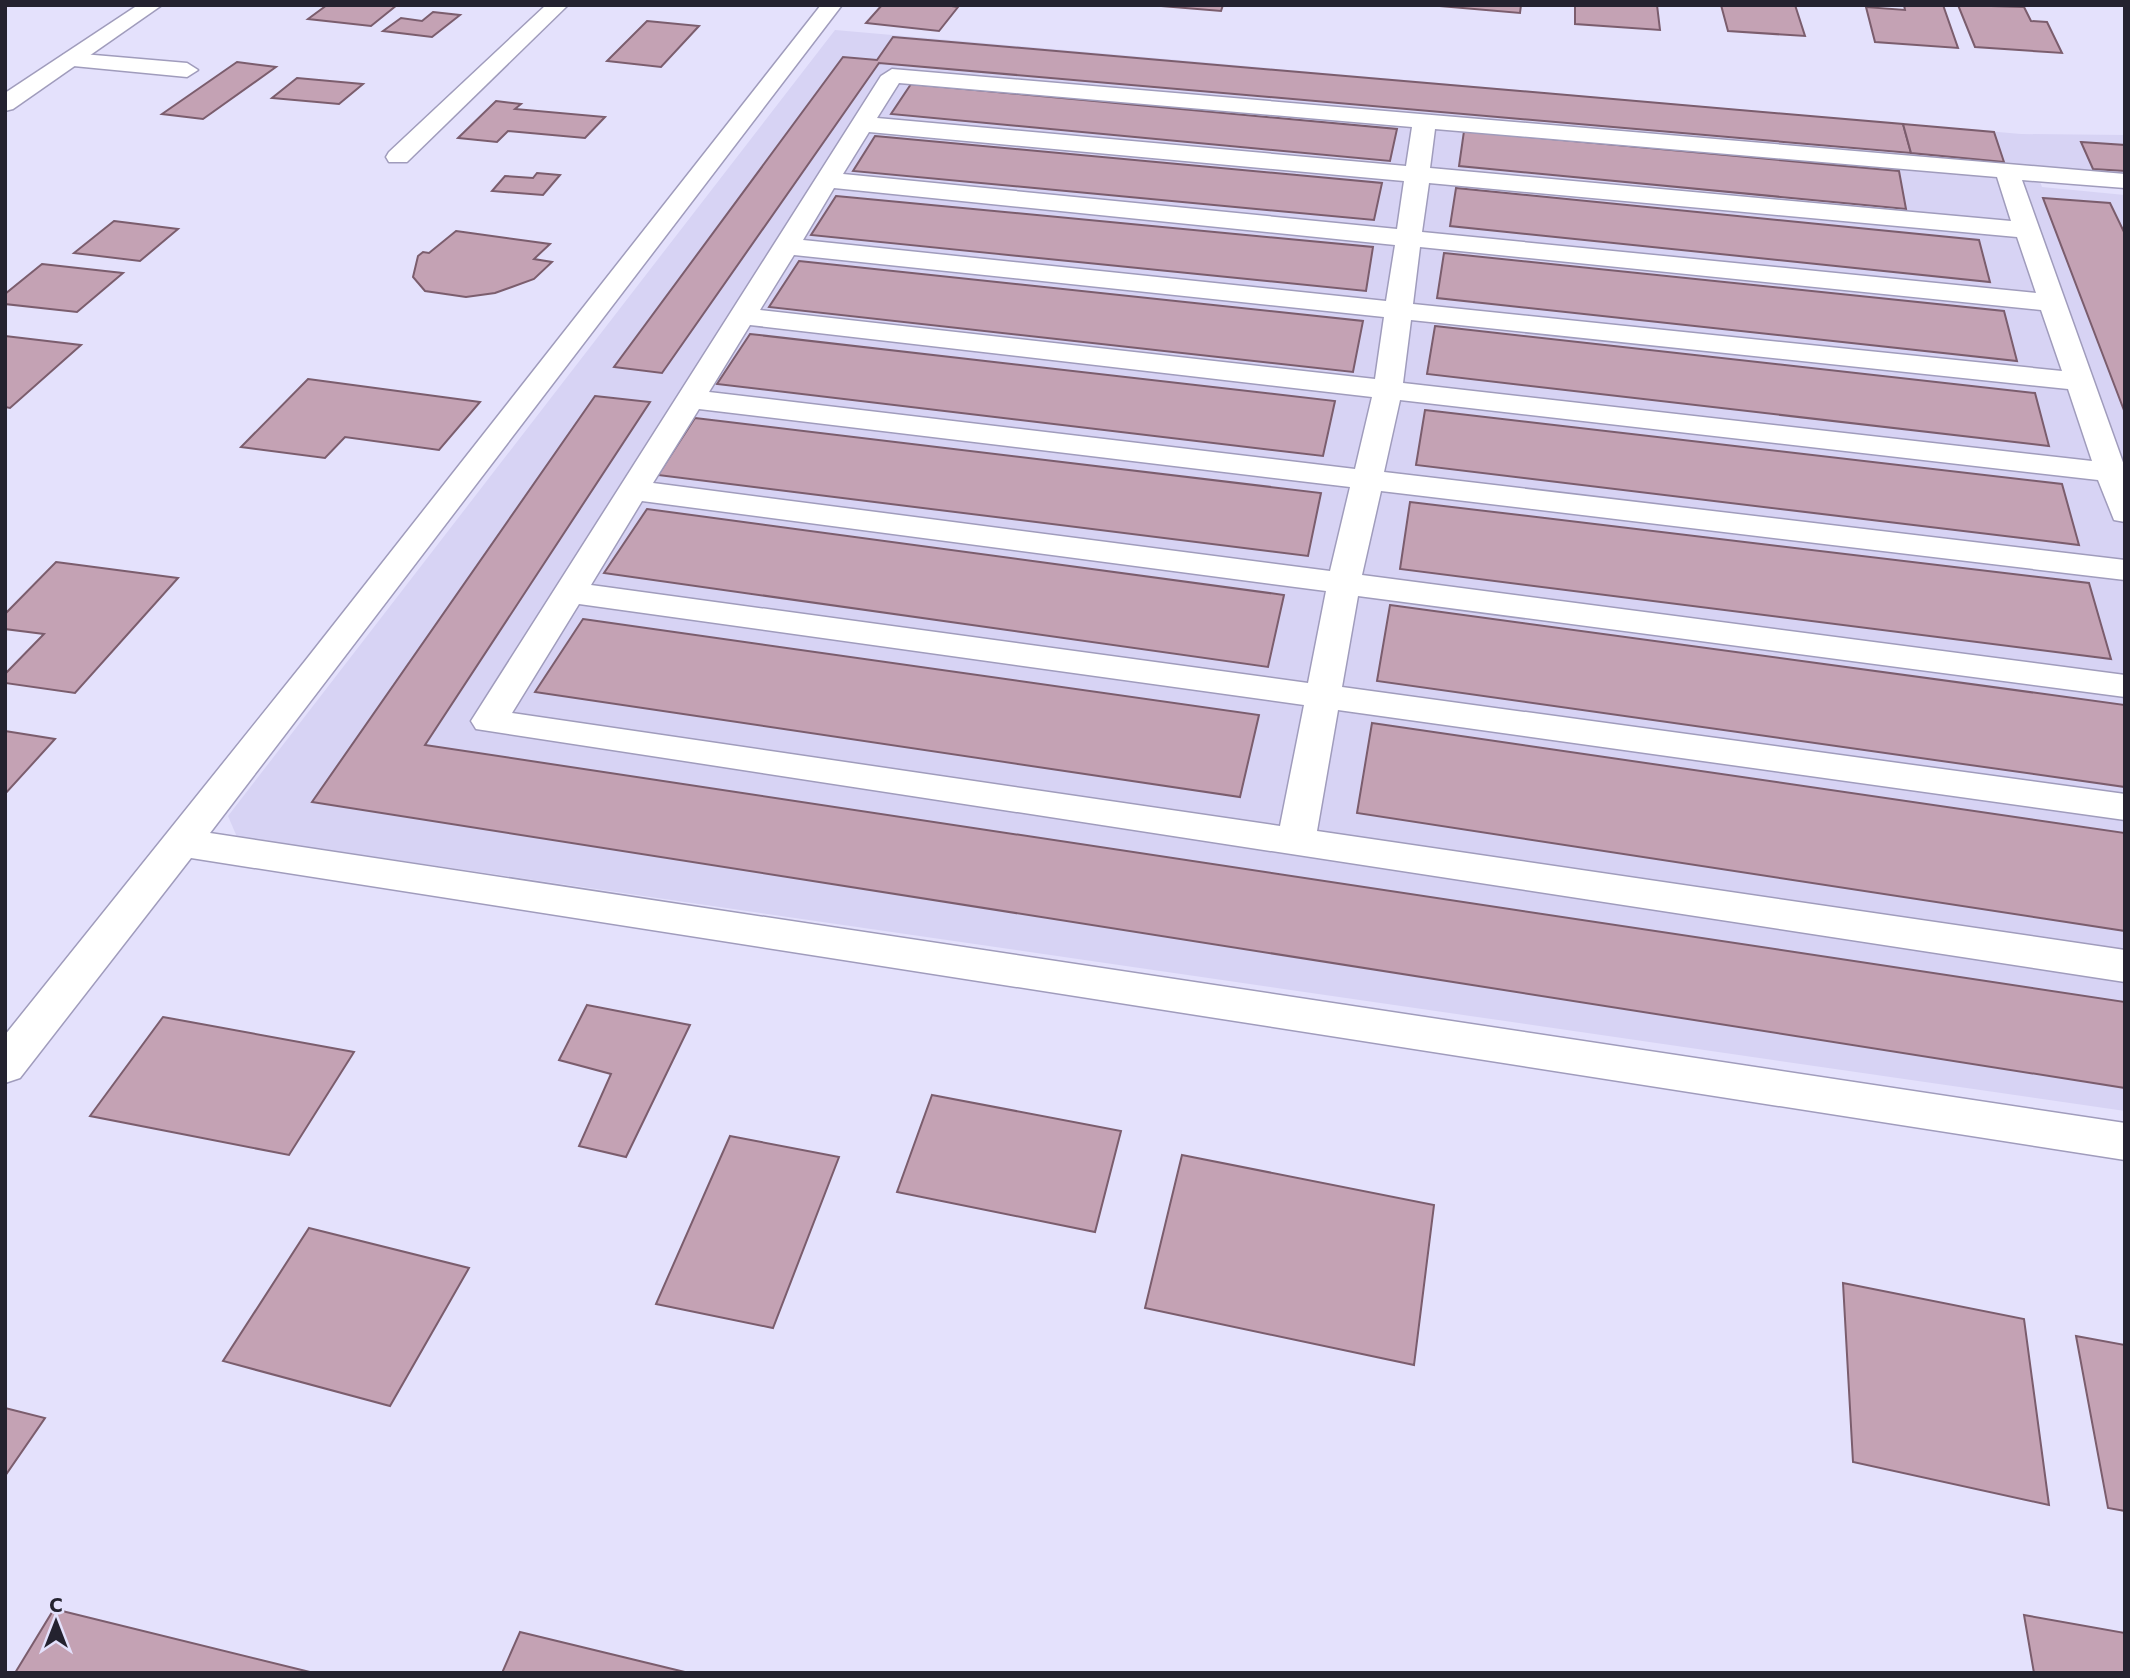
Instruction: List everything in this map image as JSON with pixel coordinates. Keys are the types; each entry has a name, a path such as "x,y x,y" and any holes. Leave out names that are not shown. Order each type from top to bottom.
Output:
{"street":[{"path":"5,103 152,5"},
{"path":"398,156 558,5"},
{"path":"5,1066 184,843 629,263 832,5"},
{"path":"71,60 187,70"},
{"path":"2125,181 1425,119 892,76 488,721 2125,966"},
{"path":"1296,842 1344,583 1388,389 1425,119"},
{"path":"862,124 2029,230"},
{"path":"2007,171 2125,513"},
{"path":"827,180 2054,303"},
{"path":"786,246 2081,382"},
{"path":"741,316 2111,472"},
{"path":"690,399 2125,570"},
{"path":"632,491 2125,686"},
{"path":"569,592 2125,807"},
{"path":"184,843 2125,1142"}],"shaded area":[{"path":"835,30 2021,134 2125,135 2125,174 2035,168 2042,187 2125,195 2125,1111 237,837 228,816"}],"building":[{"path":"327,5 397,5 371,26 308,19"},
{"path":"882,5 958,7 939,31 866,23"},
{"path":"1149,5 1223,5 1221,11"},
{"path":"1428,5 1521,5 1520,13"},
{"path":"1575,5 1657,5 1660,30 1575,24"},
{"path":"1721,5 1795,5 1805,36 1728,31"},
{"path":"1904,5 1943,5 1958,48 1875,42 1866,7 1905,10"},
{"path":"1958,5 2024,7 2031,21 2047,22 2062,53 1975,47"},
{"path":"433,12 460,15 432,37 383,31 401,18 422,21"},
{"path":"647,21 699,26 661,67 607,61"},
{"path":"893,37 1903,124 1911,153 879,63 662,373 614,367 843,57 877,60"},
{"path":"237,62 276,67 203,119 162,114"},
{"path":"297,78 363,84 339,104 272,98"},
{"path":"911,84 1397,129 1390,161 891,114"},
{"path":"496,101 521,104 515,109 605,117 585,138 508,131 497,142 458,138"},
{"path":"1903,124 1994,132 2004,162 1911,153"},
{"path":"1464,131 1899,171 1906,209 1459,166"},
{"path":"875,136 1382,183 1374,220 853,171"},
{"path":"2081,142 2125,145 2125,171 2093,169"},
{"path":"537,173 560,175 543,195 492,191 505,176 533,178"},
{"path":"1456,188 1979,240 1990,282 1450,226"},
{"path":"836,196 1373,247 1366,291 811,235"},
{"path":"2043,198 2110,203 2125,234 2125,413"},
{"path":"114,221 178,229 140,261 74,253"},
{"path":"456,231 550,244 534,259 552,262 534,279 495,293 466,297 425,291 413,277 418,256 423,252 429,253"},
{"path":"1444,253 2004,311 2017,361 1437,298"},
{"path":"799,261 1363,321 1353,372 769,307"},
{"path":"42,264 123,273 77,312 5,304 5,294"},
{"path":"1435,326 2035,393 2049,446 1427,374"},
{"path":"750,334 1335,401 1323,456 717,384"},
{"path":"5,336 81,345 10,408 5,407"},
{"path":"308,379 480,402 439,450 345,437 325,458 241,447"},
{"path":"595,396 650,402 425,745 2125,1002 2125,1088 312,802"},
{"path":"1425,410 2062,484 2079,545 1416,465"},
{"path":"695,418 1321,493 1308,556 658,475"},
{"path":"1410,502 2089,583 2111,659 1400,569"},
{"path":"647,509 1284,595 1268,667 604,573"},
{"path":"56,562 178,578 75,693 5,683 5,674 44,634 5,629 5,614"},
{"path":"1390,605 2125,705 2125,787 1377,681"},
{"path":"583,619 1259,715 1240,797 535,692"},
{"path":"1372,723 2125,833 2125,931 1357,813"},
{"path":"5,731 55,739 5,794"},
{"path":"587,1005 690,1025 626,1157 579,1146 611,1074 559,1060"},
{"path":"163,1017 354,1052 289,1155 90,1116"},
{"path":"932,1095 1121,1131 1095,1232 897,1192"},
{"path":"730,1136 839,1157 773,1328 656,1304"},
{"path":"1182,1155 1434,1205 1414,1365 1145,1308"},
{"path":"309,1228 469,1268 390,1406 223,1361"},
{"path":"1843,1283 2024,1319 2049,1505 1853,1462"},
{"path":"2076,1336 2125,1345 2125,1511 2108,1508"},
{"path":"5,1408 45,1418 5,1476"},
{"path":"54,1609 314,1673 15,1673"},
{"path":"2024,1615 2125,1633 2125,1673 2034,1673"},
{"path":"520,1632 689,1673 502,1673"}]}
